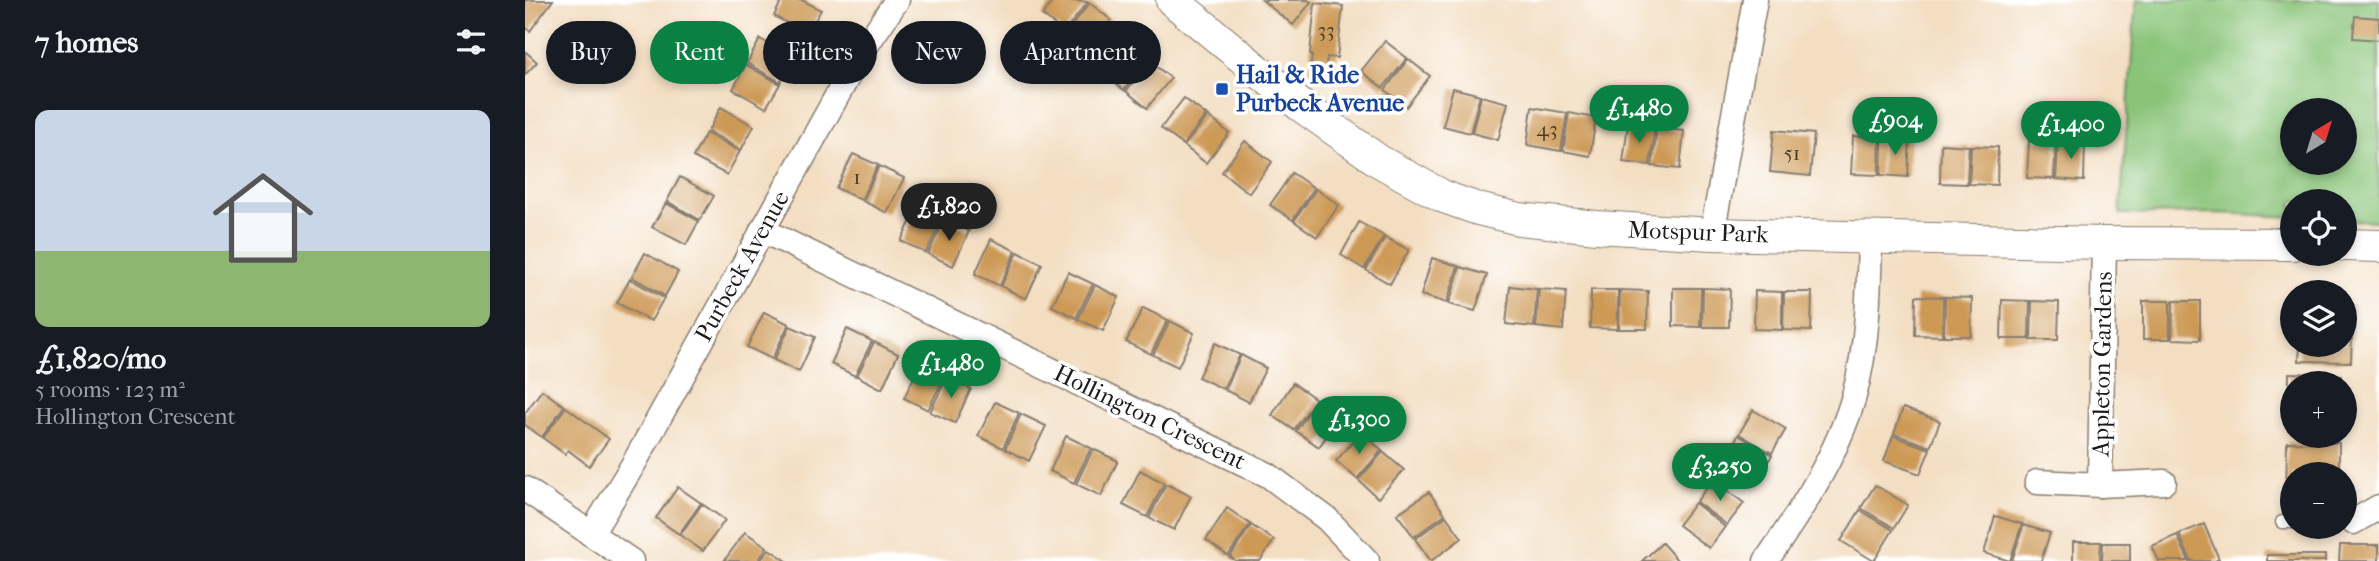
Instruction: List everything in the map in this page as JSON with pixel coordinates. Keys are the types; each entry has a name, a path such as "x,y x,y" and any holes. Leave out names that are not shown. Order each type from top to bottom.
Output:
{"street":[{"name":"Purbeck Avenue","path":"591,534 633,465 859,56 897,0"},
{"name":"Motspur Park","path":"1172,0 1310,111 1379,161 1444,197 1518,219 1713,234 2104,243 2280,244"},
{"path":"1713,234 1755,0"},
{"name":"Hollington Crescent","path":"762,230 1248,464 1299,496 1327,519 1367,561"},
{"path":"1766,561 1817,479 1840,435 1854,396 1865,332 1870,236"},
{"name":"Appleton Gardens","path":"2101,485 2104,243"},
{"path":"2357,245 2379,246"},
{"name":"Appleton Gardens","path":"2037,482 2101,485 2165,482"},
{"path":"525,489 631,561"},
{"path":"2357,518 2379,507"}],"green space":[{"path":"2136,0 2379,0 2379,221 2357,220 2357,189 2280,189 2280,216 2218,213 2120,214"}],"building":[{"path":"525,0 553,0 530,31 525,27"},
{"path":"782,0 802,0 821,10 815,21 783,21 774,16"},
{"path":"1054,0 1088,2 1073,21 1050,21 1042,15"},
{"path":"1262,0 1308,0 1311,2 1293,25"},
{"path":"1090,3 1111,20 1110,21 1076,21"},
{"path":"1315,3 1343,6 1337,58 1327,57 1325,73 1310,71"},
{"path":"2355,16 2379,18 2379,40 2353,38"},
{"path":"760,39 763,41 763,72 749,64"},
{"path":"1385,41 1407,58 1383,88 1361,71"},
{"path":"525,51 537,62 525,75"},
{"path":"1408,59 1430,76 1406,107 1385,90"},
{"path":"749,67 763,74 763,84 780,84 766,108 733,89 736,84 749,84"},
{"path":"1161,70 1171,78 1147,108 1126,91 1131,84 1161,84"},
{"path":"1116,84 1129,84 1124,90"},
{"path":"1453,88 1480,95 1470,133 1443,126"},
{"path":"1481,96 1508,103 1498,140 1472,133"},
{"path":"1184,98 1206,115 1183,145 1161,128"},
{"path":"721,107 754,126 741,150 708,131"},
{"path":"1532,107 1567,113 1561,151 1527,145"},
{"path":"1569,113 1596,118 1590,156 1563,151"},
{"path":"1208,116 1229,133 1206,163 1184,146"},
{"path":"1628,124 1655,127 1650,165 1623,162"},
{"path":"1657,128 1684,131 1680,169 1652,166"},
{"path":"1774,130 1814,134 1810,176 1770,172"},
{"path":"706,133 740,151 727,175 693,157"},
{"path":"1853,136 1880,137 1879,175 1851,174"},
{"path":"1882,137 1910,138 1908,177 1881,175"},
{"path":"2029,140 2056,141 2054,179 2027,178"},
{"path":"1245,141 1272,162 1249,193 1222,172"},
{"path":"2058,141 2085,142 2084,181 2056,179"},
{"path":"1941,144 1969,146 1967,184 1940,183"},
{"path":"1971,146 1998,147 1997,185 1969,184"},
{"path":"853,154 878,165 861,200 836,188"},
{"path":"879,166 904,178 887,213 863,201"},
{"path":"1292,173 1314,188 1293,220 1270,205"},
{"path":"680,177 714,196 700,220 667,201"},
{"path":"1316,189 1339,205 1317,237 1294,221"},
{"path":"666,203 699,221 686,245 652,227"},
{"path":"918,206 943,218 926,253 901,241"},
{"path":"945,219 969,231 953,266 928,254"},
{"path":"1359,222 1384,236 1364,269 1341,255"},
{"path":"1385,237 1409,250 1390,284 1366,270"},
{"path":"991,239 1016,251 1000,286 975,274"},
{"path":"1018,252 1042,264 1026,299 1001,286"},
{"path":"645,253 678,272 665,296 632,277"},
{"path":"1432,258 1458,266 1447,303 1421,295"},
{"path":"1460,267 1487,275 1475,311 1449,304"},
{"path":"1068,272 1093,284 1076,318 1052,306"},
{"path":"630,279 664,298 651,321 617,303"},
{"path":"1095,285 1119,297 1103,331 1078,319"},
{"path":"1510,286 1537,289 1534,327 1506,324"},
{"path":"1673,288 1701,288 1700,327 1673,326"},
{"path":"1703,288 1730,289 1729,327 1702,327"},
{"path":"1539,289 1566,291 1563,330 1536,327"},
{"path":"1591,290 1618,290 1618,329 1590,328"},
{"path":"1620,290 1648,291 1647,329 1619,329"},
{"path":"1755,291 1782,292 1782,330 1754,329"},
{"path":"1784,292 1812,292 1811,331 1783,330"},
{"path":"1916,296 1943,297 1942,336 1915,335"},
{"path":"1945,297 1972,298 1971,336 1944,336"},
{"path":"2002,300 2030,301 2029,339 2001,339"},
{"path":"2032,301 2059,302 2058,340 2031,340"},
{"path":"2143,301 2170,301 2170,339 2143,339"},
{"path":"2173,301 2200,301 2200,340 2172,339"},
{"path":"1143,308 1168,320 1151,354 1126,342"},
{"path":"764,312 789,324 772,359 747,347"},
{"path":"1170,321 1194,333 1178,367 1153,355"},
{"path":"790,326 815,337 799,372 774,360"},
{"path":"847,329 872,341 855,376 831,364"},
{"path":"874,342 898,354 882,389 857,376"},
{"path":"1215,343 1240,355 1223,389 1198,377"},
{"path":"1241,355 1266,368 1249,402 1225,390"},
{"path":"2299,357 2351,357 2351,362 2299,361"},
{"path":"920,364 945,376 928,410 904,398"},
{"path":"947,377 971,389 955,423 930,412"},
{"path":"1293,383 1316,399 1294,430 1272,415"},
{"path":"542,390 564,406 542,437 525,425 525,413"},
{"path":"1317,400 1341,415 1319,447 1296,431"},
{"path":"995,402 1019,413 1003,448 978,436"},
{"path":"566,407 609,439 589,466 568,450 565,454 543,438"},
{"path":"1903,408 1940,421 1930,447 1894,434"},
{"path":"1753,410 1786,429 1772,453 1739,434"},
{"path":"1021,414 1046,426 1029,461 1005,449"},
{"path":"1361,432 1382,450 1357,479 1336,461"},
{"path":"1738,435 1772,455 1758,478 1725,460"},
{"path":"1066,436 1091,448 1074,483 1050,471"},
{"path":"1893,436 1930,449 1920,474 1884,461"},
{"path":"2287,448 2339,448 2339,462 2287,462"},
{"path":"1093,449 1118,461 1101,496 1076,484"},
{"path":"1383,452 1404,470 1378,498 1358,480"},
{"path":"1140,470 1164,483 1147,517 1123,505"},
{"path":"1713,480 1744,503 1727,525 1696,502"},
{"path":"1166,484 1191,496 1174,530 1149,518"},
{"path":"1875,485 1908,505 1894,528 1861,508"},
{"path":"678,487 701,503 679,534 656,518"},
{"path":"1429,492 1445,514 1414,537 1397,514"},
{"path":"1695,503 1725,527 1709,548 1678,525"},
{"path":"702,504 725,520 703,551 680,535"},
{"path":"1227,508 1250,524 1228,556 1206,540"},
{"path":"1860,510 1893,530 1874,561 1841,541"},
{"path":"1446,516 1462,538 1431,561 1415,539"},
{"path":"1995,516 2022,524 2010,561 1984,553"},
{"path":"2204,524 2219,559 2191,561 2179,534"},
{"path":"1251,525 1274,540 1260,561 1236,561 1230,557"},
{"path":"2023,525 2050,533 2041,561 2012,561"},
{"path":"745,532 767,547 758,561 724,561"},
{"path":"2177,535 2189,561 2159,561 2152,546"},
{"path":"2073,542 2101,542 2100,561 2073,561"},
{"path":"1662,543 1678,561 1642,561"},
{"path":"2103,543 2130,543 2130,561 2102,561"},
{"path":"2340,545 2379,545 2379,561 2339,561"},
{"path":"769,549 787,561 760,561"},
{"path":"2267,555 2325,555 2325,561 2267,561"}],"place":[{"name":"Hail & Ride Purbeck Avenue","path":"1222,89"}]}
